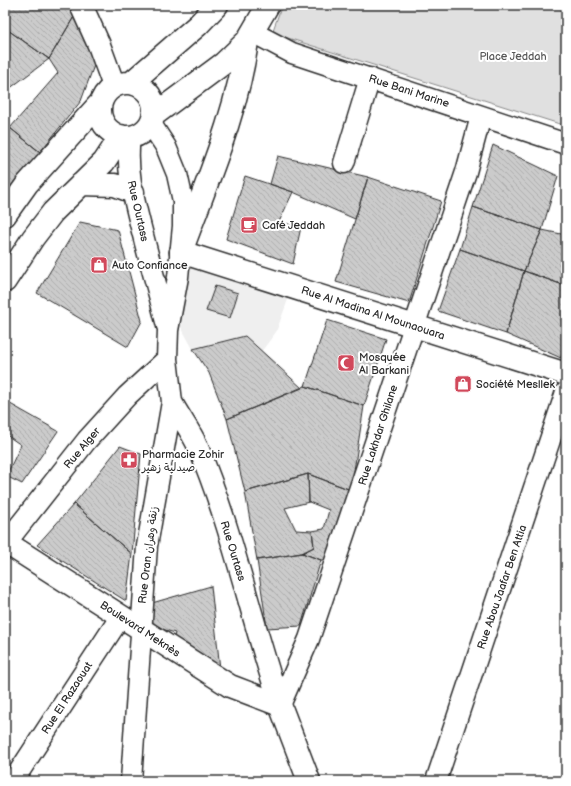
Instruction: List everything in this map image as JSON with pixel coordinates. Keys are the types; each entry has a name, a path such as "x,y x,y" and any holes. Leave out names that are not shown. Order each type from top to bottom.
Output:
{"main road":[{"path":"81,5 99,45 115,90"},
{"path":"5,215 27,184 115,90 198,25 217,5"},
{"path":"152,120 155,106 152,98 140,85 115,90 100,115 110,131 125,136 145,131 152,120 224,63 250,37 268,5"},
{"path":"181,252 234,108 250,37"},
{"path":"5,281 45,222 104,162 125,136"},
{"path":"82,184 115,185 133,192"},
{"name":"Rue Al Madina Al Mounaouara","path":"181,252 566,374"},
{"name":"Boulevard Meknès","path":"5,543 230,686 280,705"},
{"path":"280,705 309,781"}],"street":[{"name":"Rue Bani Marine","path":"250,37 292,53 566,144"},
{"path":"344,163 370,78"},
{"name":"Rue Lakhdar Ghilane","path":"280,705 309,639 466,172 481,116"},
{"path":"152,120 166,147 177,174 183,202 181,252 168,330"},
{"name":"Rue Ourtass","path":"125,136 137,212 168,330"},
{"name":"Rue Oran زنقة وهران","path":"130,781 147,546 172,402 167,359 168,330"},
{"name":"Rue Alger","path":"5,543 87,440 127,396 167,359"},
{"name":"Rue Abou Jaafar Ben Attia","path":"436,781 566,392"},
{"name":"Rue Ourtass","path":"172,402 197,445 211,481 227,530 266,664 280,705"},
{"name":"Rue El Razaouat","path":"13,781 121,616"}],"shaded area":[{"path":"189,267 289,297 276,332 261,352 245,336 193,349 175,316"}],"green space":[{"name":"Place Jeddah","path":"282,5 566,5 566,126 272,33"}],"building":[{"path":"5,5 70,5 75,15 49,59 5,28"},
{"path":"75,15 96,60 81,101 40,152 10,128 58,73 49,59"},
{"path":"5,28 49,59 5,92"},
{"path":"10,128 40,152 7,193 5,192 5,134"},
{"path":"493,145 558,176 542,230 473,207"},
{"path":"278,156 368,177 355,219 293,192 270,184"},
{"path":"245,176 293,192 279,222 301,227 293,264 226,239"},
{"path":"368,177 441,201 409,303 336,282"},
{"path":"473,207 542,230 524,271 460,249"},
{"path":"80,222 118,230 142,321 128,347 37,293"},
{"path":"542,230 566,235 566,286 524,271"},
{"path":"460,249 524,271 506,334 438,311"},
{"path":"524,271 566,286 566,343 561,358 506,334"},
{"path":"215,286 238,293 230,318 206,311"},
{"name":"Mosquée Al Barkani","path":"327,320 386,339 364,406 305,386"},
{"path":"245,336 302,388 227,419 209,373 193,349"},
{"path":"305,386 364,406 351,490 308,474 245,492 227,419"},
{"path":"5,401 58,431 22,484 6,476 21,445 5,434"},
{"path":"120,446 141,454 132,554 74,504"},
{"path":"308,474 309,502 285,508 296,530 312,531 314,547 302,553 257,560 245,492"},
{"path":"308,474 351,490 330,560 321,560 302,553 314,547 312,531 324,529 329,510 309,502"},
{"path":"74,504 132,554 126,601 37,545"},
{"path":"302,553 321,560 301,626 267,628 257,560"},
{"path":"211,586 220,669 173,641 175,633 149,625 152,603"}],"place":[{"name":"Café Jeddah","path":"249,225"},
{"name":"Auto Confiance","path":"99,265"},
{"name":"Mosquée Al Barkani","path":"346,363"},
{"name":"Société Mesllek","path":"463,384"},
{"name":"Pharmacie Zohir صيدلية زهير","path":"129,460"}]}
